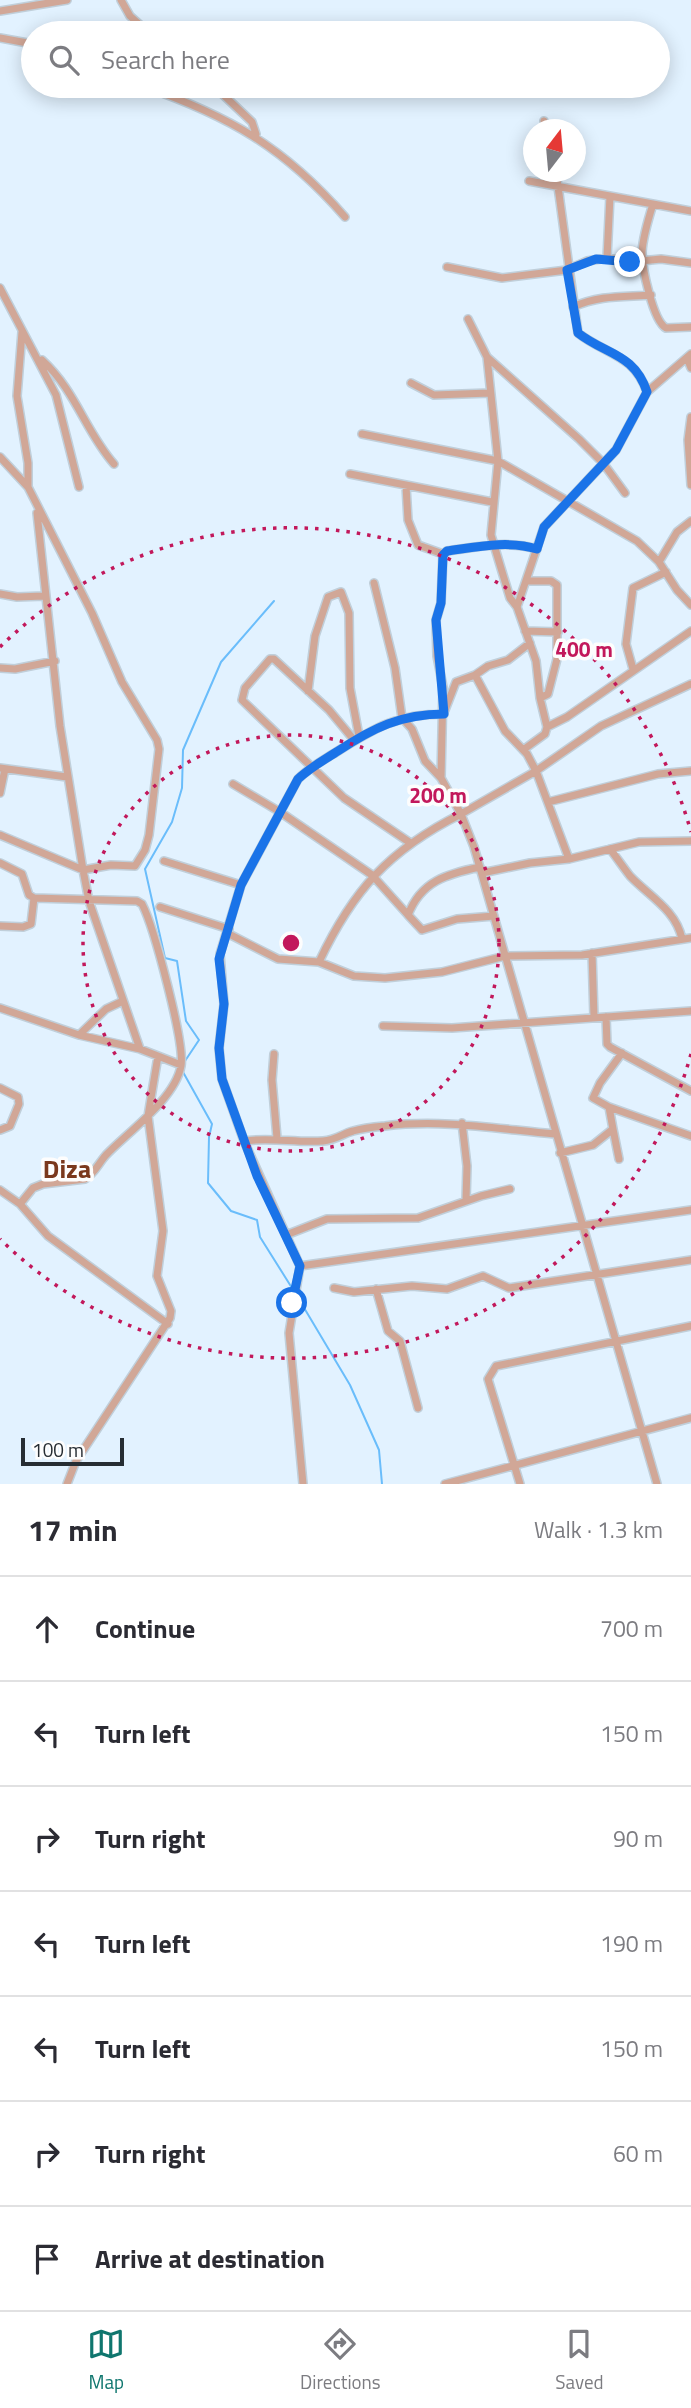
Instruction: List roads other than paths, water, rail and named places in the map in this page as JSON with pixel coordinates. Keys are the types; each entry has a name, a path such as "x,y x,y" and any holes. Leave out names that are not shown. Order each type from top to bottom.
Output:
{"street":[{"path":"0,11 67,0"},
{"path":"121,0 136,21"},
{"path":"0,38 21,42"},
{"path":"171,98 256,135 327,197 345,217"},
{"path":"226,98 251,122 256,135"},
{"path":"533,182 691,211"},
{"path":"558,182 567,270 578,333 594,346 628,360 642,376 647,392"},
{"path":"607,258 610,196"},
{"path":"653,204 646,224 643,263 660,325 666,328 691,327"},
{"path":"447,267 502,278 567,270 587,261 607,258 643,263 661,259 691,263"},
{"path":"0,288 60,407 79,487"},
{"path":"573,307 592,298 651,295"},
{"path":"468,319 487,357 603,463 625,493"},
{"path":"23,330 17,396 28,463 28,487"},
{"path":"36,356 68,387 82,418 114,464"},
{"path":"517,607 544,527 616,450 647,392 689,356"},
{"path":"689,356 691,368"},
{"path":"487,357 498,461 492,502 494,545 510,598 517,607 536,661 540,698 547,727 545,734 523,750"},
{"path":"411,383 434,395 489,393"},
{"path":"691,417 691,485"},
{"path":"362,434 498,461 622,531 659,562 691,604"},
{"path":"0,457 28,487 92,613 121,682 153,731 159,749 149,835 141,861 135,866 111,865 83,870 0,835"},
{"path":"350,474 492,502"},
{"path":"406,486 412,535 418,545 443,555"},
{"path":"37,509 44,596 55,661 67,777 83,870 89,901 140,1049"},
{"path":"659,562 677,532 691,521"},
{"path":"441,778 444,714 436,620 441,603 443,555 447,551 494,545 512,544 537,549"},
{"path":"633,669 626,644 633,588 666,572"},
{"path":"527,581 555,582 558,632 553,683 548,694 540,698"},
{"path":"374,583 395,668 402,718 412,729 425,761 441,778 461,814 481,870 657,1484"},
{"path":"308,691 315,636 328,597 341,592 349,613 350,688 357,738"},
{"path":"0,594 17,597 44,596"},
{"path":"524,631 558,632"},
{"path":"547,727 567,717 691,631"},
{"path":"456,682 508,660 530,643"},
{"path":"357,738 274,659 270,659 245,688 242,700 288,748 312,765 344,798 409,842"},
{"path":"0,668 15,669 55,661"},
{"path":"440,668 456,682"},
{"path":"475,676 505,731 523,750 536,771 569,859"},
{"path":"444,714 456,682"},
{"path":"318,962 372,875 409,842 536,771 601,726 691,684"},
{"path":"303,1484 289,1333 300,1266 244,1141 222,1079 219,1048 224,1004 220,954 241,885 298,779 312,765 357,738 402,718 444,714"},
{"path":"0,793 2,769 36,771 67,777"},
{"path":"548,802 658,774 691,771"},
{"path":"233,784 280,812 372,875 422,930 429,931 457,919 494,916"},
{"path":"408,915 422,890 442,876 569,859 639,842 691,841"},
{"path":"610,849 631,876 650,891 674,920 682,939"},
{"path":"164,861 241,885"},
{"path":"0,863 22,874 29,895 34,898 137,901 142,904 169,994 181,1065 171,1087 148,1116 105,1156 92,1174 85,1179 33,1188 20,1204"},
{"path":"0,926 23,927 32,924 34,898"},
{"path":"160,907 228,931 278,959 318,962 354,976 385,978 442,972 505,956 592,953 691,938"},
{"path":"592,953 594,1017"},
{"path":"79,1035 91,1027 106,1009 123,1001"},
{"path":"0,1008 79,1035 140,1049 181,1065"},
{"path":"383,1026 452,1028 691,1011"},
{"path":"606,1017 607,1044 691,1091"},
{"path":"622,1053 600,1083 593,1098 609,1107 691,1136"},
{"path":"274,1054 272,1080 277,1138"},
{"path":"66,1484 76,1461 168,1324 171,1311 158,1276 163,1231 148,1116 158,1056"},
{"path":"0,1088 19,1097 10,1126 0,1130"},
{"path":"609,1107 619,1159"},
{"path":"244,1141 277,1138 325,1141 383,1126 461,1123 555,1135"},
{"path":"461,1123 467,1166 466,1200"},
{"path":"561,1153 593,1144 613,1129"},
{"path":"285,1236 327,1219 418,1218 466,1200 510,1189"},
{"path":"0,1190 20,1204 48,1236 168,1324"},
{"path":"300,1266 691,1210"},
{"path":"334,1289 354,1292 412,1286 447,1290 483,1276 509,1288 691,1260"},
{"path":"376,1289 388,1331 400,1341 418,1408"},
{"path":"520,1484 488,1379 489,1372 496,1367 691,1326"},
{"path":"445,1484 691,1418"}],"waterway":[{"path":"185,1061 199,1040 186,1021 177,961 165,958 145,869 172,822 182,788 183,750 221,662 274,601"},
{"path":"183,1072 212,1124 209,1137 208,1183 231,1211 257,1220 260,1237 292,1288"},
{"path":"297,1296 350,1385 379,1450 382,1484"}],"district":[{"name":"Diza","path":"67,1168"}]}
